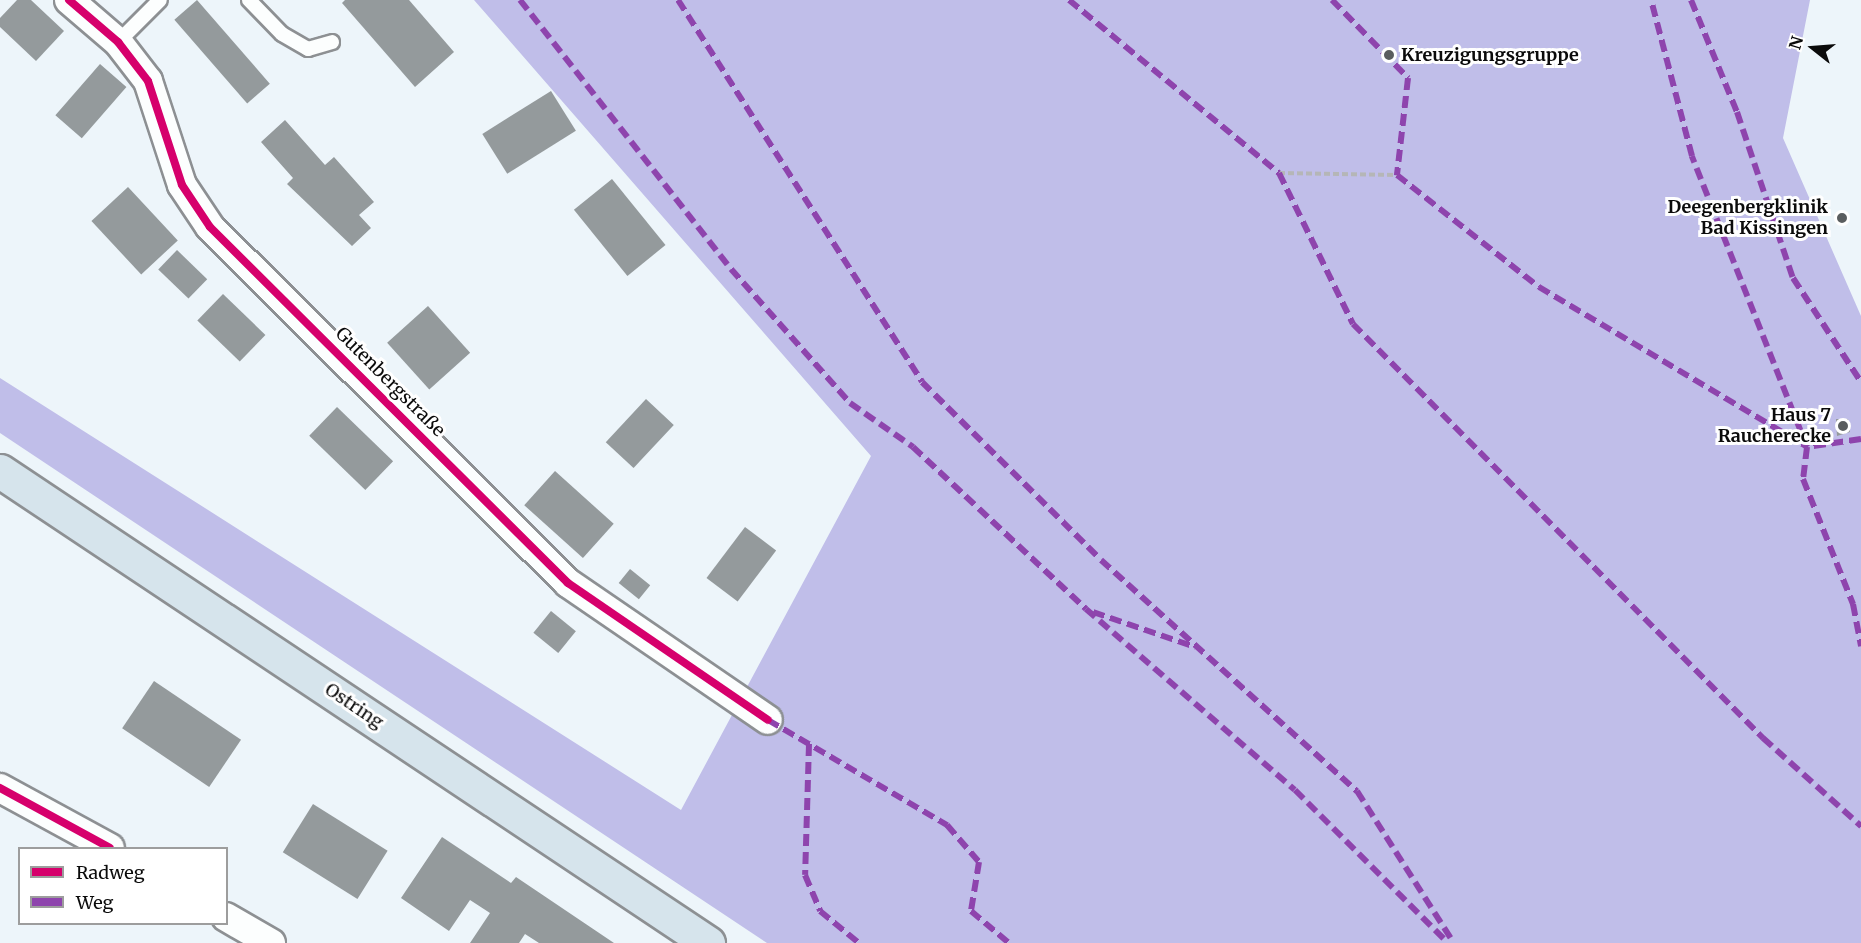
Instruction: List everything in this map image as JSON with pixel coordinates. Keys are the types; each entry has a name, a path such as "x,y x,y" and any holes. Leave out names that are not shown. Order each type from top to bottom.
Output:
{"main road":[{"name":"Ostring","path":"0,471 708,943"}],"street":[{"name":"Gutenbergstraße","path":"69,0 118,42 148,81 182,185 210,227 568,583 768,720"},
{"path":"0,788 106,847"},
{"path":"228,918 271,943"}],"lane":[{"path":"118,42 160,0"},
{"path":"249,0 282,34 308,49 332,42"}],"path":[{"path":"1279,173 1397,175"}],"shaded area":[{"path":"474,0 1810,0 1783,138 1861,316 1861,943 767,943 0,433 0,378 681,810 871,456"}],"building":[{"path":"17,0 31,0 64,31 36,61 0,27 0,18"},
{"path":"197,0 270,84 247,103 174,20"},
{"path":"345,0 409,0 454,52 415,87 342,3"},
{"path":"100,64 126,87 82,138 55,115"},
{"path":"551,91 576,131 507,174 482,134"},
{"path":"285,120 325,165 334,157 374,202 359,215 371,228 352,246 287,184 293,178 261,142"},
{"path":"612,179 665,245 627,276 574,210"},
{"path":"128,187 178,240 141,274 91,221"},
{"path":"177,250 207,279 188,299 158,269"},
{"path":"223,294 265,335 240,362 197,321"},
{"path":"428,306 470,353 429,390 387,343"},
{"path":"646,399 674,425 634,468 606,442"},
{"path":"337,407 393,461 365,490 309,436"},
{"name":"Haus 7 Raucherecke","path":"1836,419 1848,419 1850,432 1837,436"},
{"path":"555,471 614,524 583,558 524,505"},
{"path":"745,527 776,550 738,602 706,578"},
{"path":"630,569 650,585 639,599 619,583"},
{"path":"551,611 576,631 558,653 533,633"},
{"path":"154,681 241,740 209,787 122,728"},
{"path":"313,804 388,851 357,899 283,852"},
{"path":"442,837 511,883 516,877 614,943 539,943 525,934 519,943 470,943 490,913 470,900 449,931 401,898"}],"marked path":[{"path":"520,0 731,269 850,403 913,447 1086,609 1295,790 1448,943"},
{"path":"678,0 922,382 1101,560 1357,791 1454,943"},
{"path":"1069,0 1279,173 1353,324 1763,738 1861,826"},
{"path":"1332,0 1408,78 1397,175 1539,287 1807,447 1692,156 1651,0"},
{"path":"1691,0 1737,112 1793,278 1861,382"},
{"path":"1861,439 1807,447 1803,479 1853,604 1861,646"},
{"path":"1093,612 1195,647"},
{"path":"768,720 947,825 979,862 971,911 1009,943"},
{"path":"809,744 805,875 820,911 859,943"}],"cycle path":[{"path":"69,0 118,42 148,81 182,185 210,227 568,583 768,720"},
{"path":"0,788 108,847"}],"place":[{"name":"Kreuzigungsgruppe","path":"1389,55"},
{"name":"Deegenbergklinik Bad Kissingen","path":"1842,218"},
{"name":"Haus 7 Raucherecke","path":"1843,426"}]}
